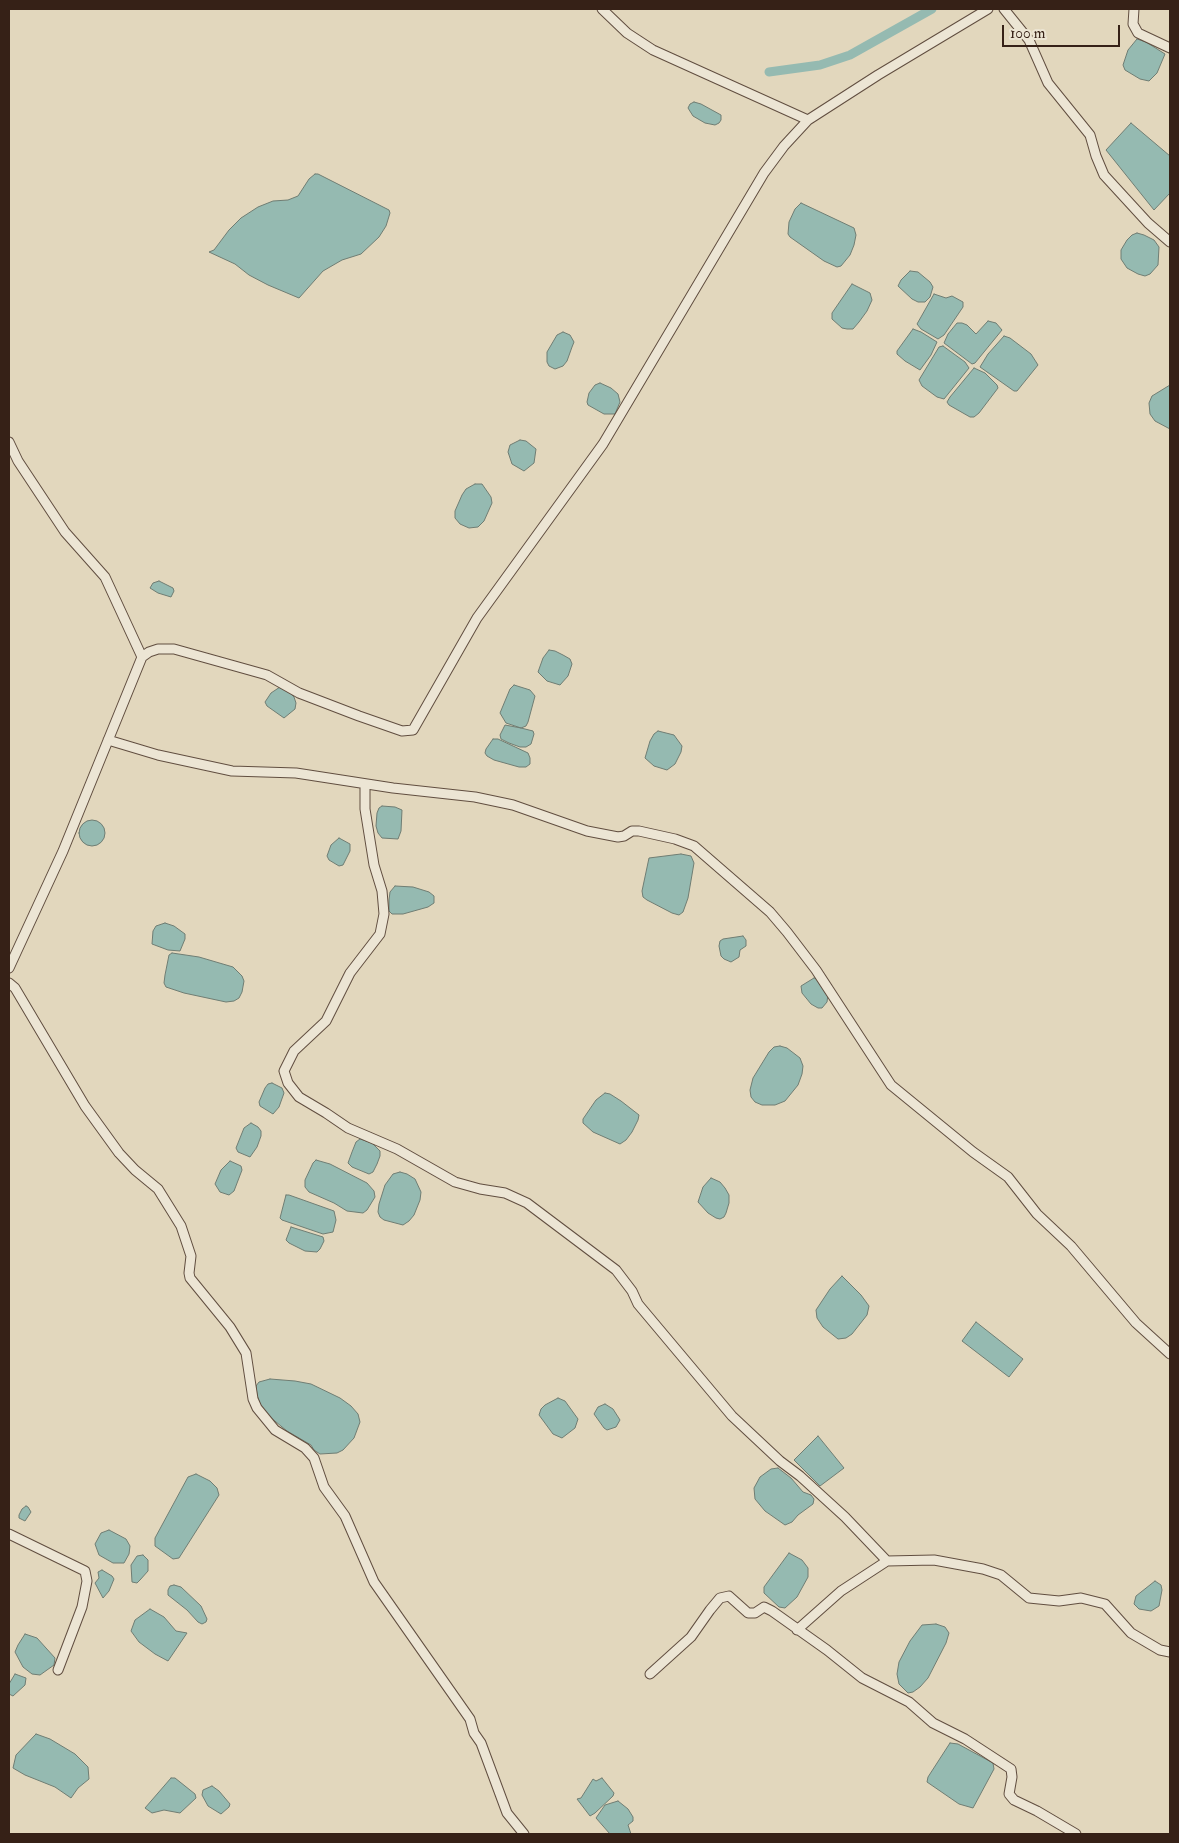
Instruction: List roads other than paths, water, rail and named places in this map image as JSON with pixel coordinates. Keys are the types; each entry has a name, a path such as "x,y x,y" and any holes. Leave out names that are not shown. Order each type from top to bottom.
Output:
{"street":[{"path":"602,9 627,33 652,50 808,120"},
{"path":"9,968 63,851 142,657 158,649 174,649 267,675 299,693 359,716 402,731 413,730 477,618 603,444 764,173 784,146 808,120 878,75 988,9"},
{"path":"1004,9 1029,40 1048,83 1090,135 1104,175 1148,224 1170,242"},
{"path":"1134,9 1133,24 1138,33 1170,48"},
{"path":"9,442 18,461 65,532 105,577 142,657"},
{"path":"108,740 158,756 232,770 296,773 365,784 475,797 513,805 587,831 618,837 632,831 639,831 675,839 694,846 770,912 787,932 816,970 891,1085 973,1152 1008,1177 1037,1214 1071,1246 1136,1323 1170,1354"},
{"path":"365,784 365,809 374,865 382,891 384,914 380,934 350,972 326,1021 294,1051 284,1071 288,1083 299,1097 348,1128 397,1149 455,1182 505,1193 527,1204 616,1270 632,1290 638,1304 732,1416 838,1511 887,1561"},
{"path":"9,982 15,988 86,1106 119,1153 158,1189 181,1226 191,1256 190,1278 230,1327 246,1354 256,1408 275,1430 305,1448 314,1458 324,1487 345,1516 374,1582 406,1625 470,1719 507,1813 524,1834"},
{"path":"9,1534 85,1571 87,1581 84,1598 58,1670"},
{"path":"796,1630 841,1591 887,1561 934,1560 983,1569 1001,1575 1029,1598 1059,1600 1081,1598 1105,1604 1131,1633 1160,1650 1170,1652"},
{"path":"650,1674 691,1637 720,1598 729,1596 748,1613 755,1613 764,1607 827,1650 862,1678 909,1702 933,1723 965,1739 1011,1769 1012,1777 1009,1794 1014,1800 1076,1834"}],"water":[{"path":"1137,39 1146,42 1165,54 1157,73 1149,81 1140,79 1125,70 1123,65 1128,50"},
{"path":"694,102 721,115 719,123 715,125 705,123 693,116 688,108"},
{"path":"1131,123 1170,156 1170,193 1154,210 1106,150"},
{"path":"315,174 389,210 390,213 386,226 379,237 361,254 342,260 323,271 299,298 268,285 249,275 235,264 209,252 214,250 241,218 258,207 273,201 288,200 298,196 309,179"},
{"path":"801,203 854,228 856,235 854,245 850,255 841,266 837,267 824,261 788,234 789,222 795,209"},
{"path":"1137,233 1154,240 1159,247 1158,265 1150,274 1145,276 1127,268 1121,259 1121,250 1127,240"},
{"path":"910,271 918,272 933,287 930,297 925,302 918,302 912,299 898,286"},
{"path":"852,284 870,293 872,300 867,311 853,329 847,329 842,328 832,319 832,313"},
{"path":"934,294 946,298 952,296 963,302 963,307 944,335 938,339 921,329 917,324"},
{"path":"988,321 996,323 1002,330 975,363 972,364 944,343 948,334 957,323 967,325 976,334"},
{"path":"913,329 937,342 931,355 920,370 897,354 897,351"},
{"path":"563,332 570,335 574,342 567,361 563,366 555,369 549,366 547,362 547,352 557,335"},
{"path":"1004,336 1010,338 1031,354 1038,365 1017,391 1014,391 980,367 988,354"},
{"path":"943,346 965,362 969,368 944,399 937,397 922,386 919,380 939,347"},
{"path":"974,368 985,373 998,388 979,413 974,417 970,417 947,402"},
{"path":"600,383 618,394 620,402 615,414 604,414 588,405 589,393 595,385"},
{"path":"1170,385 1170,429 1155,421 1150,414 1149,403 1152,396"},
{"path":"520,440 526,441 536,449 534,463 524,471 512,464 508,452 510,445"},
{"path":"475,484 482,484 491,497 492,503 484,521 478,527 469,528 460,524 455,518 455,511 466,489"},
{"path":"159,581 173,588 174,591 171,597 150,588 153,583"},
{"path":"549,650 570,659 572,664 568,676 560,685 547,681 538,672 543,658"},
{"path":"514,685 530,690 535,696 528,722 526,726 521,728 506,723 500,713 510,689"},
{"path":"280,687 294,697 296,703 295,709 284,718 267,706 265,702 271,693"},
{"path":"505,725 533,731 534,734 531,744 526,747 520,747 501,739 500,735"},
{"path":"658,731 674,735 682,746 675,764 667,770 654,766 645,758 650,741"},
{"path":"493,739 498,739 528,753 530,764 526,767 519,767 494,760 487,756 485,753 486,749"},
{"path":"382,806 395,807 402,810 401,831 398,839 382,838 378,833 376,826 377,813"},
{"path":"92,820 101,824 105,833 101,842 92,846 83,842 79,833 83,824"},
{"path":"339,838 350,844 350,851 343,865 339,866 329,860 327,856 331,845"},
{"path":"681,854 691,856 694,863 688,898 683,912 679,915 647,900 643,897 642,891 649,858"},
{"path":"395,886 413,887 429,892 434,896 434,903 428,907 403,914 392,914 389,911 389,900 390,892"},
{"path":"165,923 174,926 185,934 180,951 168,950 152,944 153,931 156,926"},
{"path":"743,936 746,940 746,946 740,950 739,957 731,962 724,959 721,956 720,941"},
{"path":"172,953 199,957 233,967 242,976 244,981 239,998 226,1002 166,987 164,983 165,975 169,955"},
{"path":"817,978 828,994 827,1002 822,1008 811,1004 802,993 801,986"},
{"path":"774,1047 787,1048 800,1058 803,1066 802,1074 798,1085 785,1101 775,1105 762,1105 755,1102 751,1097 750,1090 753,1078 769,1052"},
{"path":"272,1083 282,1088 284,1093 279,1107 273,1114 260,1106 259,1102 265,1088 268,1084"},
{"path":"605,1093 621,1101 639,1115 632,1132 620,1144 593,1132 583,1123 583,1119 596,1100"},
{"path":"251,1123 258,1127 261,1131 261,1136 257,1147 250,1157 238,1152 236,1148 244,1128"},
{"path":"360,1139 372,1143 380,1151 377,1164 373,1172 369,1174 352,1167 348,1163 356,1142"},
{"path":"316,1160 330,1164 367,1183 374,1191 375,1197 367,1210 363,1213 347,1211 309,1192 305,1187 305,1180"},
{"path":"230,1161 241,1166 242,1170 234,1191 229,1195 220,1192 215,1184 221,1170"},
{"path":"400,1172 415,1179 421,1192 414,1215 403,1225 384,1220 378,1212 385,1185 393,1174"},
{"path":"711,1178 720,1182 729,1195 726,1213 720,1219 708,1213 698,1202 703,1187"},
{"path":"286,1195 334,1211 336,1220 333,1232 323,1234 282,1220 280,1218"},
{"path":"291,1227 323,1237 324,1241 320,1249 317,1252 305,1251 289,1243 286,1240"},
{"path":"842,1276 869,1306 867,1315 852,1334 846,1338 838,1339 823,1327 817,1318 816,1310 830,1289"},
{"path":"976,1322 1023,1359 1009,1377 962,1341"},
{"path":"270,1379 311,1384 340,1398 358,1414 360,1422 354,1438 343,1450 337,1453 320,1454 314,1450 311,1445 287,1431 261,1407 256,1386 259,1382"},
{"path":"558,1398 565,1401 578,1419 575,1428 562,1438 553,1434 539,1415 545,1405"},
{"path":"605,1404 613,1409 620,1420 616,1427 607,1430 594,1414 598,1407"},
{"path":"818,1436 844,1468 820,1486 794,1460"},
{"path":"778,1468 791,1478 803,1492 811,1495 814,1499 813,1504 792,1522 785,1525 765,1511 755,1499 754,1488 760,1477 771,1469"},
{"path":"196,1474 210,1481 217,1488 219,1495 179,1558 173,1559 155,1546 155,1538 188,1477"},
{"path":"26,1506 31,1512 25,1521 19,1518 19,1515"},
{"path":"109,1530 126,1539 130,1546 129,1554 124,1563 113,1563 99,1555 95,1544 101,1533"},
{"path":"789,1553 802,1560 808,1568 808,1577 797,1597 785,1608 779,1607 764,1593 764,1587"},
{"path":"143,1555 148,1560 148,1571 137,1583 132,1582 131,1565 137,1556"},
{"path":"102,1570 114,1579 109,1591 103,1598 95,1583 99,1578 98,1572"},
{"path":"1155,1581 1161,1585 1162,1590 1159,1606 1151,1611 1139,1609 1134,1604 1136,1596"},
{"path":"170,1586 181,1587 201,1606 207,1619 206,1622 202,1624 198,1622 187,1610 168,1595"},
{"path":"150,1609 164,1617 176,1631 187,1633 168,1661 139,1642 131,1631 135,1620"},
{"path":"936,1624 945,1627 949,1633 946,1643 928,1678 920,1687 908,1693 899,1684 897,1674 899,1662 910,1641 922,1625"},
{"path":"25,1634 37,1638 55,1658 54,1665 40,1675 32,1674 23,1667 15,1652"},
{"path":"15,1674 26,1678 25,1685 13,1696 9,1694 9,1684"},
{"path":"36,1734 50,1739 75,1754 88,1767 89,1779 78,1788 71,1798 55,1787 13,1768 16,1755"},
{"path":"950,1743 958,1744 993,1763 994,1769 973,1808 959,1804 927,1782 928,1777"},
{"path":"171,1778 175,1778 195,1794 196,1798 180,1813 164,1810 152,1813 145,1808"},
{"path":"602,1778 614,1793 590,1816 577,1799 581,1798 593,1779 596,1781"},
{"path":"212,1786 230,1804 221,1814 208,1806 202,1795 203,1790"},
{"path":"618,1801 628,1809 633,1817 633,1821 628,1825 631,1834 610,1834 596,1818 605,1805"}],"waterway":[{"path":"769,72 820,65 850,55 932,9"}]}
